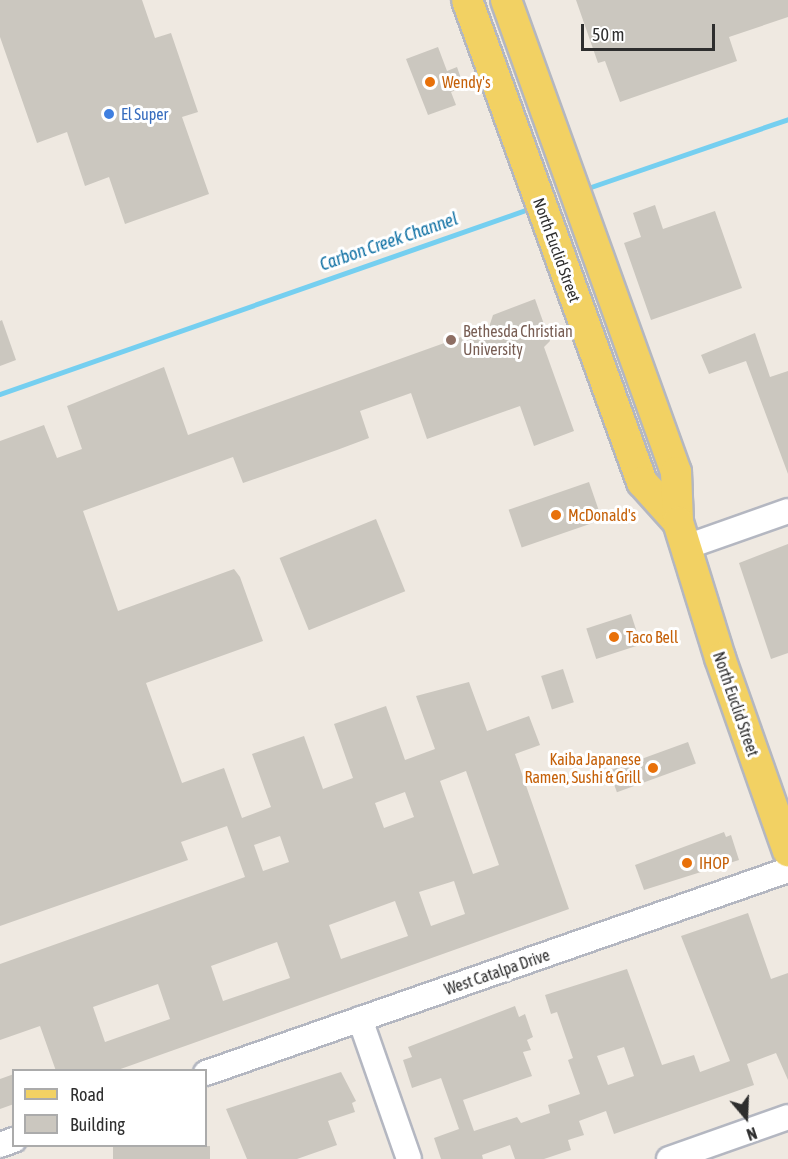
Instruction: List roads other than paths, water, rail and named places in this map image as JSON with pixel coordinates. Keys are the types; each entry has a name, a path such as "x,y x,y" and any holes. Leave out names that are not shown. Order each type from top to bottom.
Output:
{"main road":[{"name":"North Euclid Street","path":"466,0 521,151 550,174"},
{"name":"North Euclid Street","path":"506,0 555,133 550,174 569,230 642,482 682,535"},
{"path":"477,28 504,50 537,135 555,133"},
{"name":"North Euclid Street","path":"569,230 608,283 676,472 682,535 788,851"}],"street":[{"path":"682,535 788,511"},
{"name":"West Catalpa Drive","path":"207,1073 788,870"},
{"path":"360,1019 409,1159"},
{"path":"669,1159 788,1118"}],"waterway":[{"name":"Carbon Creek Channel","path":"585,189 788,119"},
{"name":"Carbon Creek Channel","path":"0,394 534,207"}],"place":[{"name":"Wendy's","path":"430,82"},
{"name":"El Super","path":"109,114"},
{"name":"Bethesda Christian University","path":"451,340"},
{"name":"McDonald's","path":"556,515"},
{"name":"Taco Bell","path":"614,637"},
{"name":"Kaiba Japanese Ramen, Sushi & Grill","path":"653,768"},
{"name":"IHOP","path":"687,863"}]}
